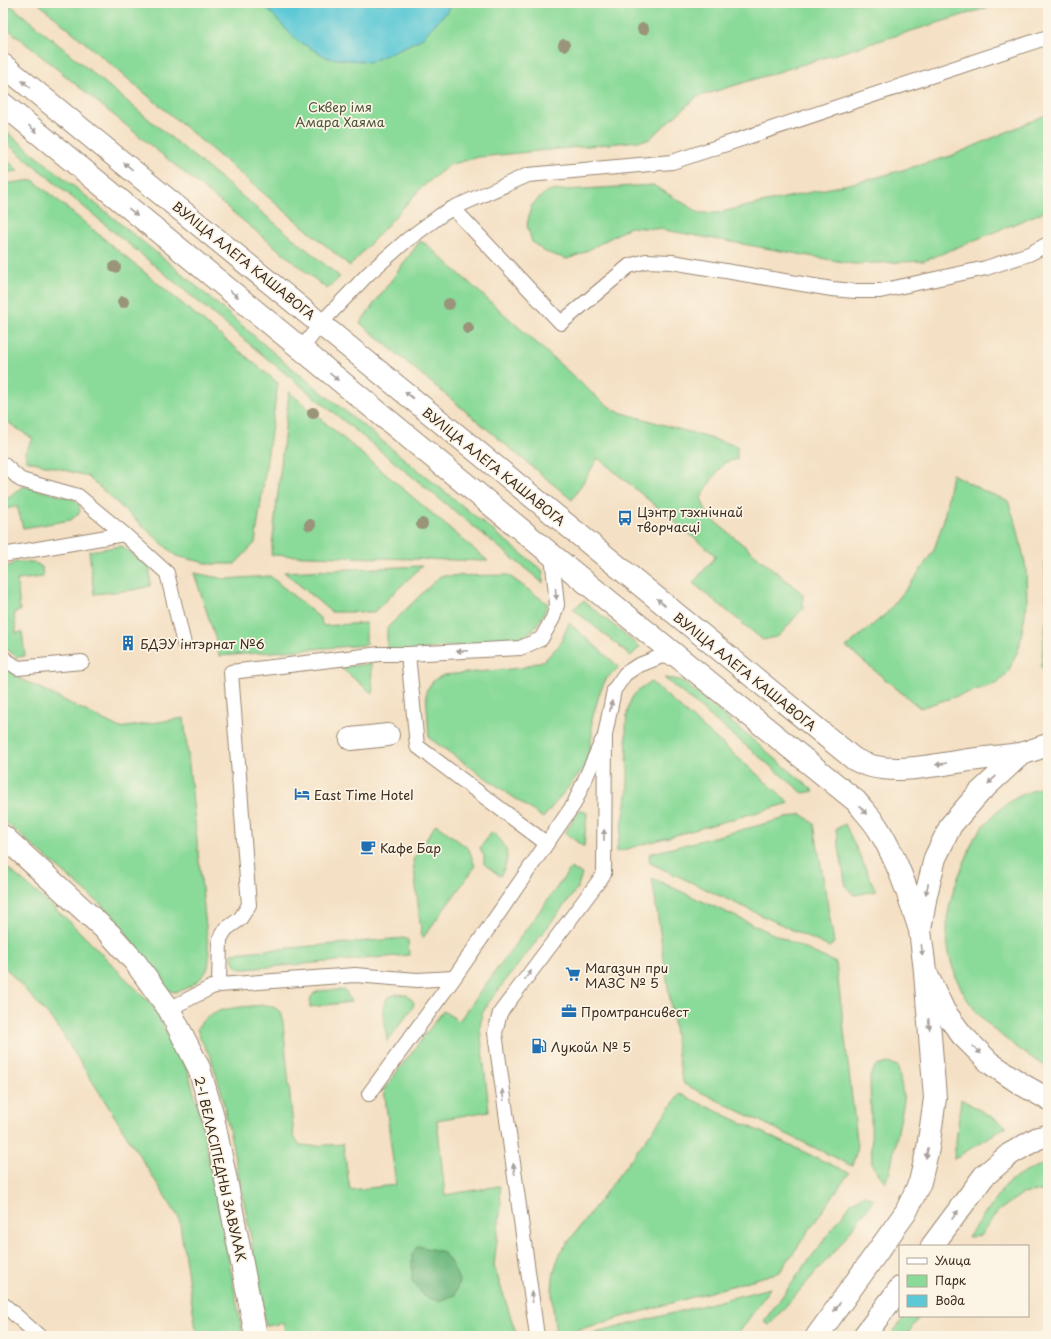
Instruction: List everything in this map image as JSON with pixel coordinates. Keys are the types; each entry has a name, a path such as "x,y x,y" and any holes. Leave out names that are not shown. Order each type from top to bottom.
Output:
{"main road":[{"name":"ВУЛІЦА АЛЕГА КАШАВОГА","path":"3,65 854,759 872,766 892,768 923,767 1021,754"},
{"path":"3,104 301,350 856,802 879,829 905,884 920,930 925,971 935,1098 928,1148 920,1182 906,1212 816,1336"},
{"path":"351,739 388,735"},
{"path":"920,930 926,895 935,858 951,825 979,793 1021,754 1048,745"},
{"name":"2-І ВЕЛАСІПЕДНЫ ЗАВУЛАК","path":"3,836 110,934 135,962 169,1009 199,1068 212,1114 256,1336"},
{"path":"925,971 944,1011 962,1035 990,1063 1021,1084 1048,1099"},
{"path":"933,1245 984,1176 1010,1154 1038,1138 1048,1136"},
{"path":"869,1333 899,1289"}],"lane":[{"path":"301,350 321,323 368,274 407,240 441,214 528,175 672,162 1048,36"},
{"path":"453,208 561,323 629,266 646,261 672,262 832,289 880,291 986,268 1029,254 1048,244"},
{"path":"3,464 21,480 78,496 124,534 167,573 184,644"},
{"path":"3,555 124,534"},
{"path":"219,985 220,939 226,929 240,919 249,904 231,672 380,654 520,648 541,639 553,618 557,605 552,555"},
{"path":"408,654 417,746 546,843"},
{"path":"537,1336 495,1033 500,1013 604,874 605,735 614,690 625,674 637,666 662,656 683,661"},
{"path":"3,658 18,668 82,662"},
{"path":"369,1094 454,978 574,804 605,735"},
{"path":"169,1009 212,986 219,985 356,974 417,980 454,978"},
{"path":"3,1304 39,1336"}],"green space":[{"path":"3,3 8,3 340,277 327,289 3,25"},
{"name":"Сквер імя Амара Хаяма","path":"38,3 1002,3 697,97 648,140 479,157 449,165 421,188 350,266"},
{"path":"1048,114 1048,210 924,261 854,264 659,229 630,227 581,254 567,259 545,252 532,242 527,225 531,206 547,191 653,185 700,213 716,213 871,179 951,156"},
{"path":"3,129 174,267 282,360 543,571 543,583 259,352 3,140"},
{"path":"3,157 19,171 3,173"},
{"path":"33,180 278,383 255,543 235,564 211,564 176,556 87,476 26,460 25,452 33,439 3,419 3,184"},
{"path":"420,241 426,244 601,401 616,411 737,446 737,459 724,463 712,479 701,498 708,516 803,594 803,608 779,636 763,640 693,583 716,556 598,458 572,500 360,323"},
{"path":"289,392 488,561 271,555"},
{"path":"952,474 982,490 1008,501 1017,527 1026,568 1027,603 1019,648 1008,672 998,683 920,708 846,647 887,613 915,578 934,550 944,519"},
{"path":"23,486 73,499 79,504 80,512 71,520 23,528 17,506 3,510 3,502"},
{"path":"122,546 150,568 150,586 134,590 94,594 89,551"},
{"path":"16,562 33,562 42,567 43,577 17,580 20,611 14,612 16,633 22,632 25,656 17,657 5,648 3,630 3,569"},
{"path":"1048,562 1048,672 1044,671 1041,666 1047,614 1045,563"},
{"path":"422,566 374,612 331,612 284,572"},
{"path":"194,573 225,579 270,576 320,618 323,626 366,623 366,645 219,656 216,640"},
{"path":"508,575 548,604 538,623 528,634 506,641 387,653 387,628 440,576"},
{"path":"584,601 640,647 631,656 573,609"},
{"path":"569,623 619,667 606,679 600,692 592,719 592,735 588,759 583,769 543,818 429,738 426,691 434,680 444,675 521,668 545,660 560,644"},
{"path":"3,664 19,678 120,728 184,718 209,955 208,966 205,974 189,987 176,992 164,988 115,917 3,820"},
{"path":"371,664 373,694 340,667"},
{"path":"664,678 681,680 814,791 803,793"},
{"path":"651,682 790,803 616,852 624,818 627,792 628,774 626,727 629,706 636,693"},
{"path":"1048,785 1048,1068 1002,1036 980,1016 971,1005 960,987 949,955 947,920 953,891 960,872 975,837 983,826 1014,799"},
{"path":"579,810 587,813 584,847 565,833"},
{"path":"802,814 814,824 834,943 829,947 650,863 649,854"},
{"path":"436,824 469,849 475,867 422,939 413,860"},
{"path":"845,824 876,891 854,895 846,887 836,829"},
{"path":"492,832 502,842 506,852 506,864 500,876 484,864 484,856 480,848"},
{"path":"3,864 69,921 152,1005 188,1072 197,1103 214,1181 243,1336 197,1336 179,1218 56,1024 3,965"},
{"path":"571,868 582,874 577,889 489,1002 482,1014 480,1028 489,1111 437,1120 445,1195 500,1186 501,1204 494,1266 517,1336 286,1336 283,1323 266,1326 249,1227 221,1090 211,1058 200,1038 197,1029 199,1025 202,1021 215,1012 238,1007 268,1005 282,1013 294,1137 300,1145 310,1146 343,1144 350,1190 396,1185 384,1089 443,1011 459,1021"},
{"path":"652,878 836,963 857,1140 856,1153 852,1166 684,1084 681,1075"},
{"path":"404,938 408,940 409,955 245,969 238,968 232,958 232,953"},
{"path":"345,990 351,1002 310,1007 312,996 318,991"},
{"path":"396,994 407,995 414,1002 413,1007 387,1042 383,1007 387,998"},
{"path":"888,1063 898,1066 904,1101 890,1171 885,1182 872,1165 870,1076 876,1066"},
{"path":"680,1094 849,1173 780,1272 556,1336 552,1302 552,1285 555,1268 560,1253"},
{"path":"961,1099 1007,1126 954,1159"},
{"path":"1048,1164 1048,1190 1022,1194 997,1212 980,1236 968,1237 1008,1182 1035,1167"},
{"path":"864,1195 874,1199 840,1245 769,1325 764,1321 852,1202"},
{"path":"418,1246 443,1252 453,1266 459,1281 455,1295 438,1301 424,1296 412,1281 412,1254"},
{"path":"770,1288 737,1336 584,1336"},
{"path":"904,1317 919,1317 906,1336 890,1336"}],"water":[{"path":"262,3 451,3 447,11 421,39 371,62 328,58 296,40"}],"place":[{"name":"Цэнтр тэхнічнай творчасці","path":"625,518"},
{"name":"БДЭУ інтэрнат №6","path":"128,643"},
{"name":"East Time Hotel","path":"302,794"},
{"name":"Кафе Бар","path":"368,847"},
{"name":"Магазин при МАЗС № 5","path":"573,974"},
{"name":"Промтрансивест","path":"569,1011"},
{"name":"Лукойл № 5","path":"539,1046"}]}
